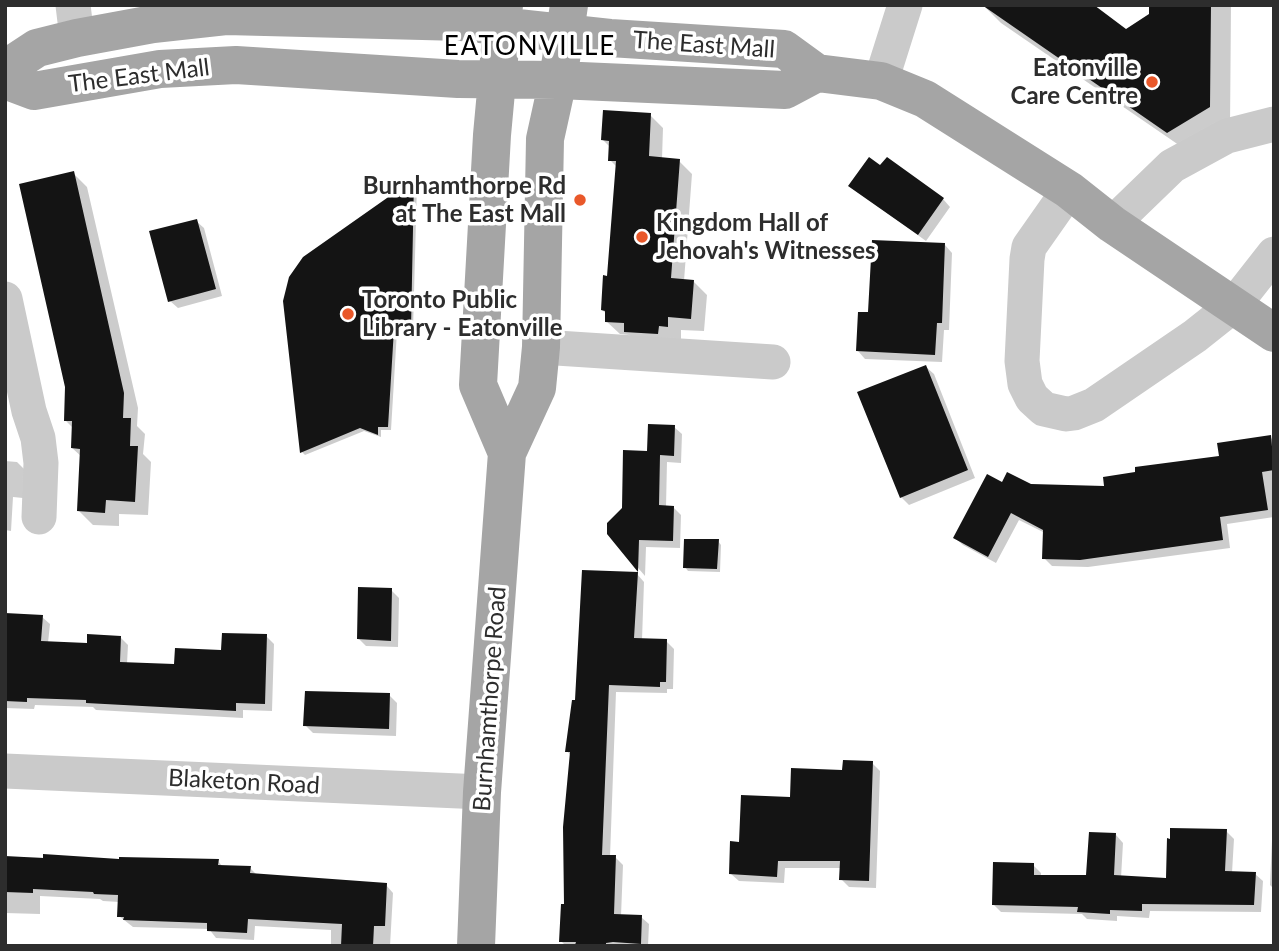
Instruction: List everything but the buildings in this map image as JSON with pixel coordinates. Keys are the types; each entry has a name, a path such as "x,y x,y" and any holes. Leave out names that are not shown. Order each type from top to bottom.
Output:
{"main road":[{"name":"The East Mall","path":"5,69 75,22 153,24 226,16 450,21 503,16 567,19 784,49 817,74 785,90 558,80 496,81 236,65 160,69 34,91 5,80"},
{"name":"Burnhamthorpe Road","path":"503,16 496,81 478,386 507,453"},
{"name":"Burnhamthorpe Road","path":"476,946 482,792 507,453 537,388 541,346 545,139 558,80 567,19"},
{"path":"817,74 881,81 925,99 1069,190 1112,224 1274,333"}],"street":[{"path":"881,81 905,5"},
{"path":"1112,224 1172,166 1227,136 1274,124"},
{"path":"1069,190 1029,247 1027,260 1022,361 1028,392 1044,409 1066,414 1094,405 1195,336 1234,305 1274,254"},
{"path":"5,299 17,414 38,438 41,463 39,517"},
{"path":"541,346 773,362"},
{"name":"Blaketon Road","path":"5,771 482,792"}],"place":[{"name":"Eatonville Care Centre","path":"1152,82"},
{"name":"Burnhamthorpe Rd at The East Mall","path":"580,200"},
{"name":"Kingdom Hall of Jehovah's Witnesses","path":"642,237"},
{"name":"Toronto Public Library - Eatonville","path":"348,314"}],"district":[{"name":"EATONVILLE","path":"530,47"}]}
